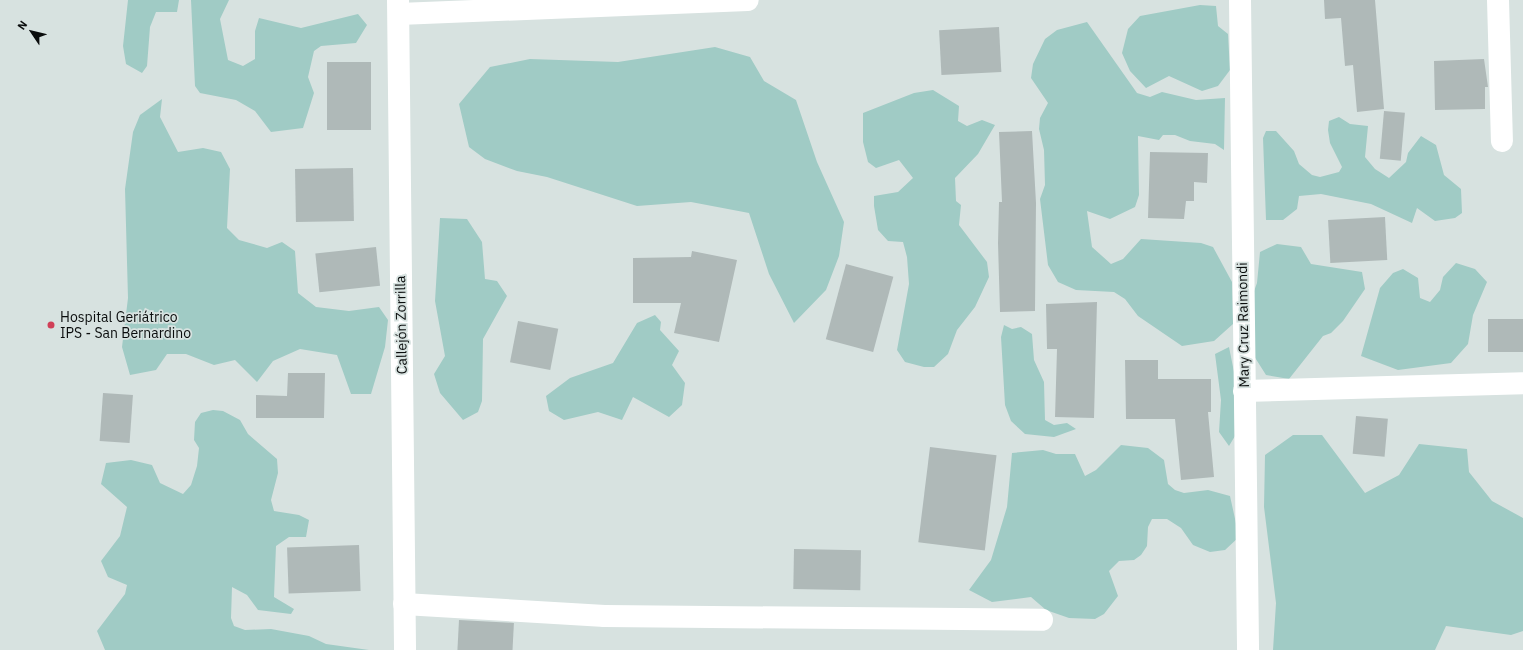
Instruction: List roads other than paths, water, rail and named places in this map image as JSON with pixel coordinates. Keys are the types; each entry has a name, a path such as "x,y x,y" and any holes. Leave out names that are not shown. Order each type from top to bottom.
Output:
{"street":[{"path":"398,7 748,0"},
{"name":"Mary Cruz Raimondi","path":"1240,0 1248,650"},
{"path":"1498,0 1502,141"},
{"name":"Callejón Zorrilla","path":"398,7 405,650"},
{"path":"1244,391 1523,383"},
{"path":"404,604 604,616 1042,620"}],"place":[{"name":"Hospital Geriátrico IPS - San Bernardino","path":"51,325"}]}
